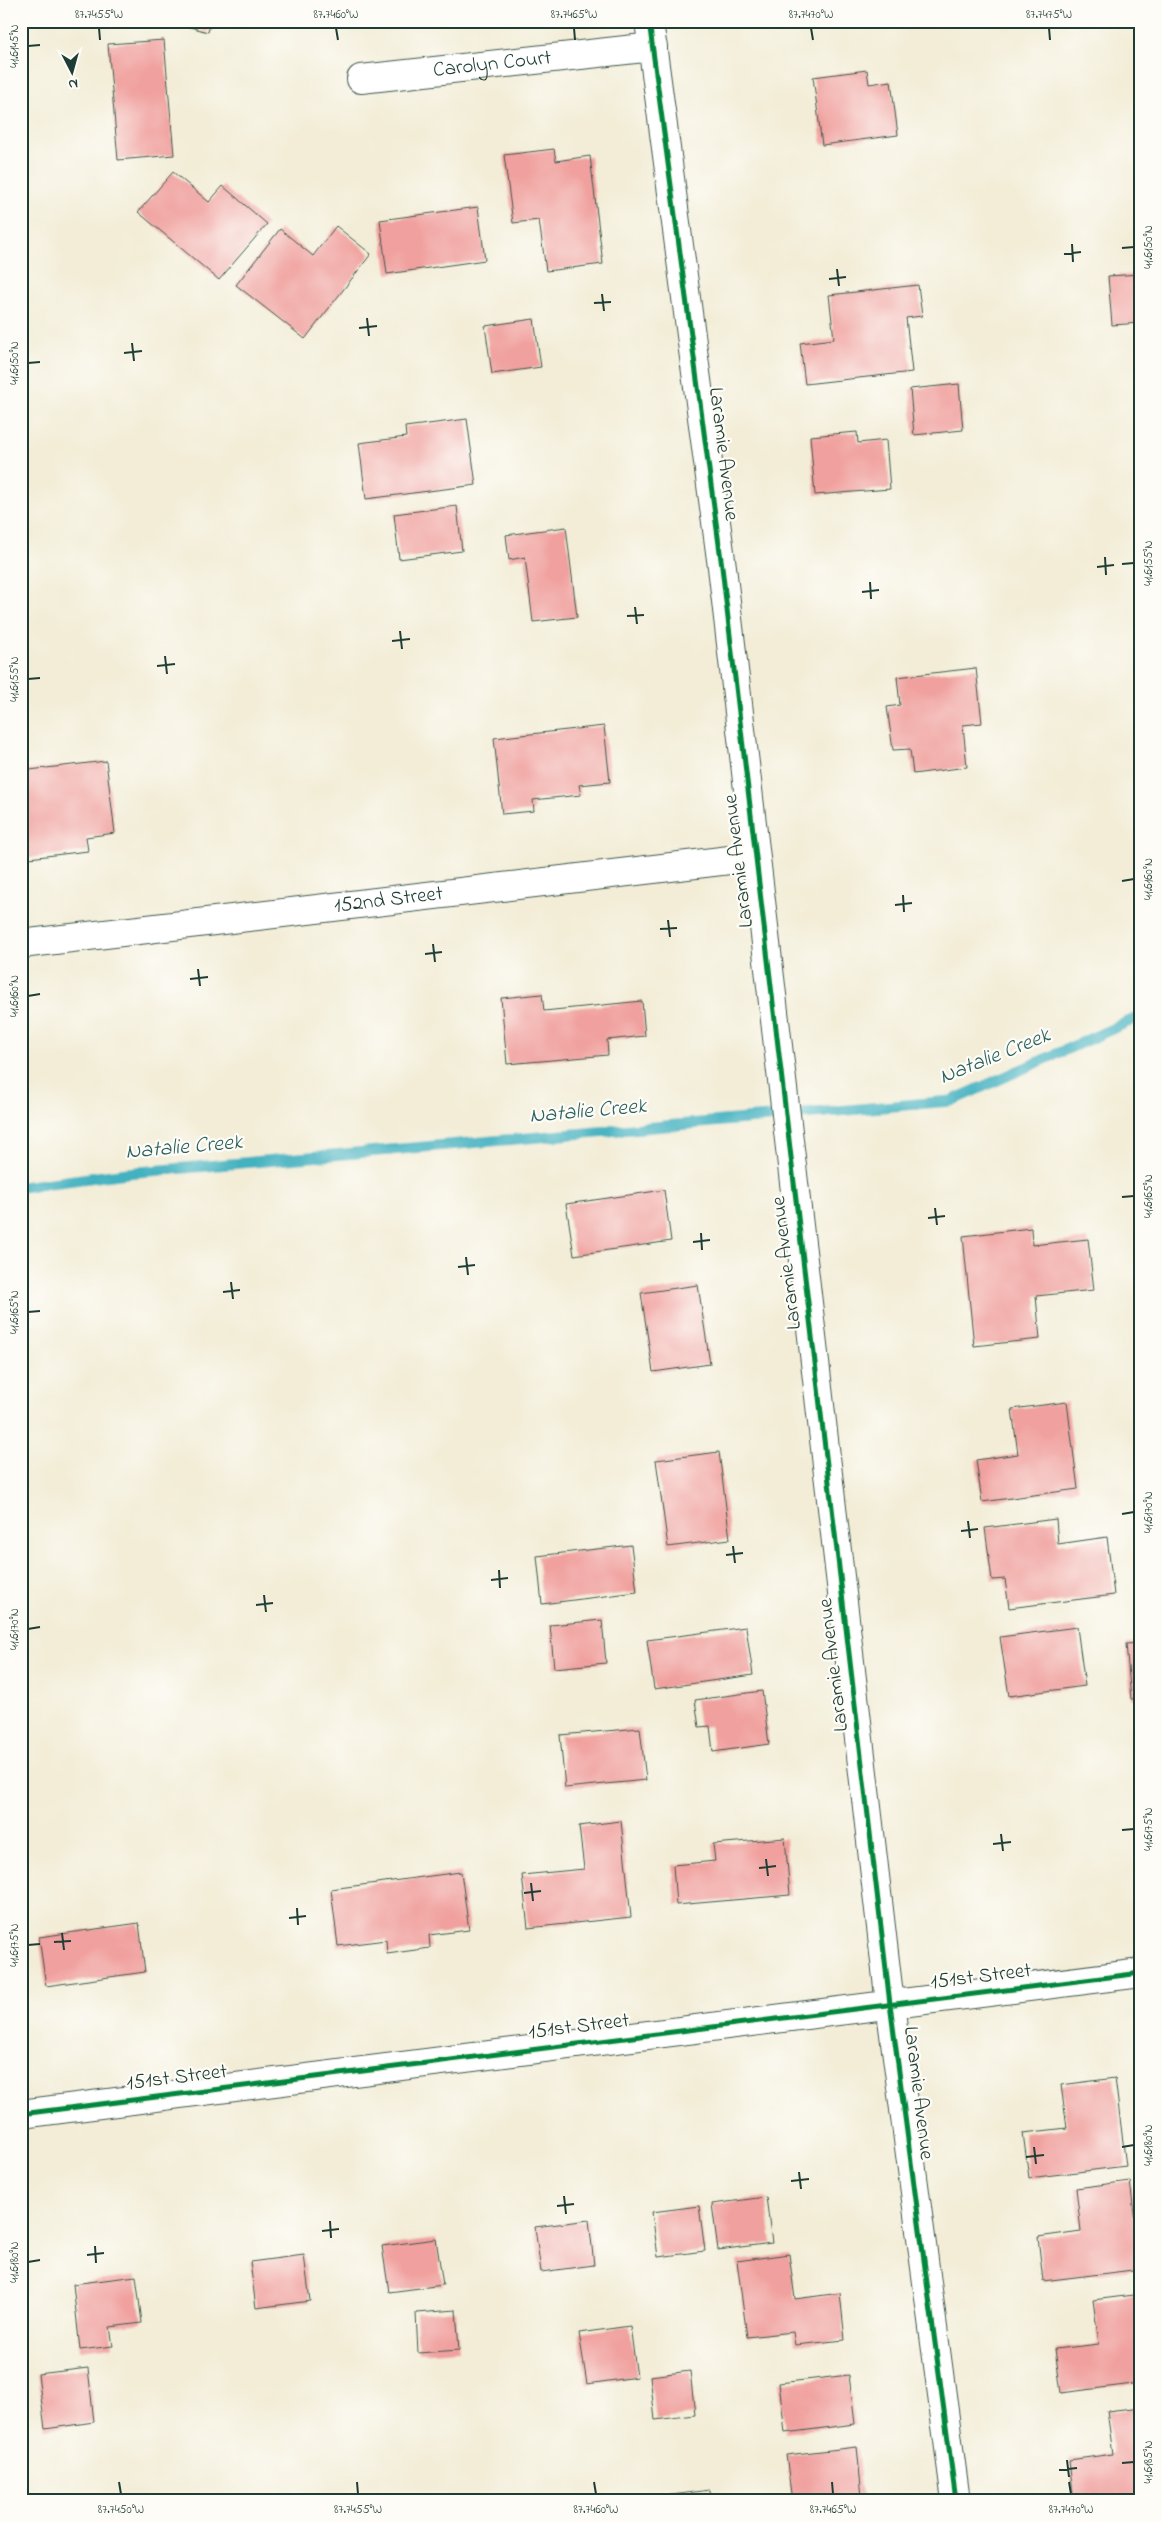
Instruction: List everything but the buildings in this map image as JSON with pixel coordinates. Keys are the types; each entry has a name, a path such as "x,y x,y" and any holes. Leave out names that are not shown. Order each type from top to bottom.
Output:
{"street":[{"name":"Carolyn Court","path":"361,79 651,34"},
{"name":"Laramie Avenue","path":"651,34 722,567 890,2004 956,2501"},
{"name":"152nd Street","path":"21,944 755,857"},
{"name":"151st Street","path":"21,2114 1141,1973"}],"waterway":[{"name":"Natalie Creek","path":"21,1187 127,1173 951,1101 1141,1016"}],"cycle path":[{"path":"649,21 722,567 890,2004 956,2501"},
{"path":"21,2114 1141,1973"}]}
